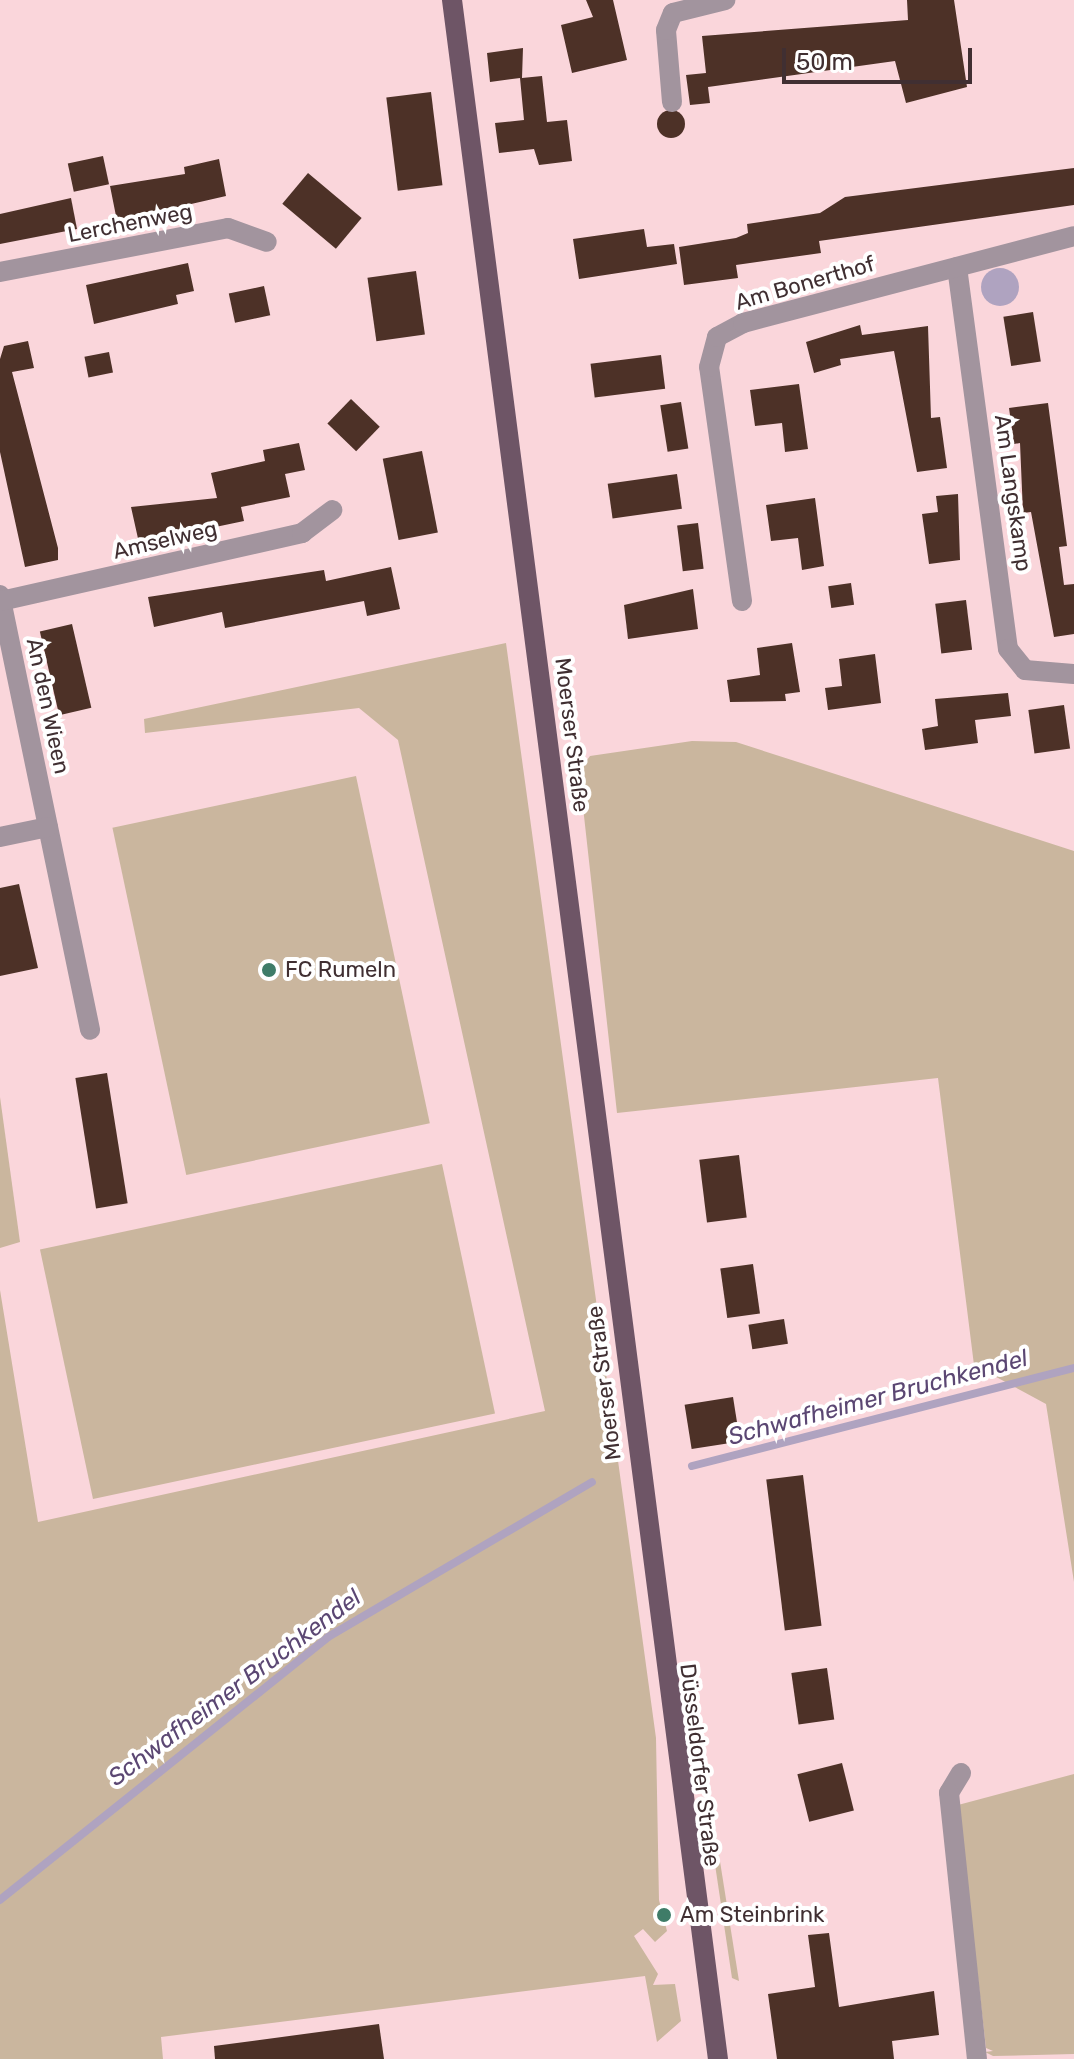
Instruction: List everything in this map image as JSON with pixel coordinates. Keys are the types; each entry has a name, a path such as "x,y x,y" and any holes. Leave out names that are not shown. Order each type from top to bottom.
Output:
{"main road":[{"name":"Moerser Straße","path":"452,0 639,1476"},
{"name":"Düsseldorfer Straße","path":"639,1476 718,2059"}],"street":[{"path":"672,102 666,30 673,13 725,0"},
{"name":"Lerchenweg","path":"0,272 228,228 267,242"},
{"name":"Am Bonerthof","path":"742,601 709,367 717,337 743,323 1074,236"},
{"name":"Am Langskamp","path":"957,267 1008,649 1025,670 1074,674"},
{"name":"Amselweg","path":"1,598 302,533 332,510"},
{"name":"An den Wieen","path":"1,598 90,1030"},
{"path":"0,837 48,827"},
{"path":"961,1773 949,1793 977,2059"}],"shaded area":[{"path":"1000,268 1013,274 1019,287 1013,300 1000,306 987,300 981,287 987,274"},
{"path":"506,643 656,1738 659,1900 667,1931 655,1942 643,1929 634,1936 658,1974 653,1985 675,1984 681,2021 657,2042 645,1976 161,2037 163,2059 0,2059 0,1290 38,1522 545,1411 398,740 359,708 145,733 144,719"},
{"path":"692,741 736,742 1074,851 1074,1582 1046,1404 974,1365 938,1078 617,1113 579,771 590,756"},
{"name":"FC Rumeln","path":"356,776 430,1123 186,1175 112,828"},
{"path":"0,1097 20,1242 0,1248"},
{"path":"442,1164 495,1413 93,1499 40,1249"},
{"path":"688,1684 695,1704 739,1981 732,1978"},
{"path":"1074,1774 1074,2054 993,2056 985,2052 993,2051 986,2048 958,1805"}],"building":[{"path":"586,0 613,0 627,60 572,73 561,25 593,17"},
{"path":"907,0 954,0 967,87 906,103 895,61 708,87 710,103 690,105 686,75 706,73 702,36 908,20"},
{"path":"523,48 522,78 542,76 547,122 567,120 572,161 539,165 534,149 499,153 495,123 524,120 520,78 490,82 487,53"},
{"path":"431,92 442,185 398,191 386,97"},
{"path":"671,110 681,114 685,124 681,134 671,138 661,134 657,124 661,114"},
{"path":"103,156 109,184 74,192 68,163"},
{"path":"219,159 226,196 117,221 110,186 185,174 184,167"},
{"path":"1074,168 1074,205 819,241 821,253 736,265 738,278 684,285 679,247 736,238 748,233 747,224 820,213 845,197"},
{"path":"308,173 362,218 336,249 282,204"},
{"path":"71,198 77,229 0,244 0,214"},
{"path":"644,229 647,247 674,244 677,264 579,279 573,239"},
{"path":"188,263 194,291 176,295 178,304 94,324 86,285"},
{"path":"416,271 425,334 376,341 367,278"},
{"path":"264,286 270,315 235,323 229,293"},
{"path":"1033,312 1041,361 1011,366 1003,317"},
{"path":"860,325 862,335 928,326 931,418 940,417 947,468 917,472 894,351 840,359 841,365 814,373 806,342"},
{"path":"28,341 34,368 12,372 58,548 58,560 25,567 0,452 0,359 4,346"},
{"path":"109,352 113,373 88,377 84,357"},
{"path":"661,355 665,389 595,397 591,364"},
{"path":"799,384 808,449 785,452 782,423 755,426 750,390"},
{"path":"351,399 380,427 356,451 327,423"},
{"path":"681,402 688,448 668,452 660,405"},
{"path":"1048,403 1067,546 1059,547 1064,585 1074,584 1074,634 1054,637 1031,512 1023,513 1020,443 1014,444 1009,408"},
{"path":"299,443 305,470 285,474 290,497 241,507 244,521 139,543 131,507 217,498 211,473 265,461 263,450"},
{"path":"422,451 438,532 399,540 383,459"},
{"path":"677,474 682,509 613,518 608,484"},
{"path":"958,494 960,560 929,564 922,514 938,512 936,496"},
{"path":"815,498 824,566 802,570 798,538 771,541 766,505"},
{"path":"698,523 704,569 683,571 677,526"},
{"path":"391,567 400,609 367,616 364,601 225,628 222,612 154,627 148,597 324,570 326,581"},
{"path":"851,583 854,605 831,608 828,586"},
{"path":"693,589 698,629 628,639 624,605"},
{"path":"966,600 972,650 941,653 935,604"},
{"path":"72,624 91,708 59,715 40,631"},
{"path":"792,643 800,692 785,694 786,701 730,702 727,680 760,675 757,648"},
{"path":"875,654 881,703 828,710 825,688 842,686 839,659"},
{"path":"1008,693 1011,716 975,720 978,743 925,750 922,729 938,726 935,699"},
{"path":"1064,705 1070,749 1034,754 1028,710"},
{"path":"19,884 38,968 0,976 0,888"},
{"path":"107,1073 128,1203 96,1208 75,1078"},
{"path":"739,1155 747,1218 707,1222 699,1160"},
{"path":"753,1264 760,1314 727,1318 720,1269"},
{"path":"784,1319 788,1344 752,1349 748,1325"},
{"path":"733,1397 740,1441 692,1449 685,1405"},
{"path":"803,1475 822,1626 785,1630 766,1480"},
{"path":"827,1668 834,1719 799,1725 791,1673"},
{"path":"842,1763 854,1811 809,1822 797,1774"},
{"path":"829,1933 839,2007 934,1991 939,2035 892,2041 894,2059 777,2059 768,1994 815,1987 808,1935"},
{"path":"379,2024 384,2059 215,2059 214,2046"}],"waterway":[{"name":"Schwafheimer Bruchkendel","path":"692,1466 1074,1368"},
{"name":"Schwafheimer Bruchkendel","path":"0,1900 328,1637 592,1482"}],"place":[{"name":"FC Rumeln","path":"269,970"},
{"name":"Am Steinbrink","path":"664,1915"}]}
